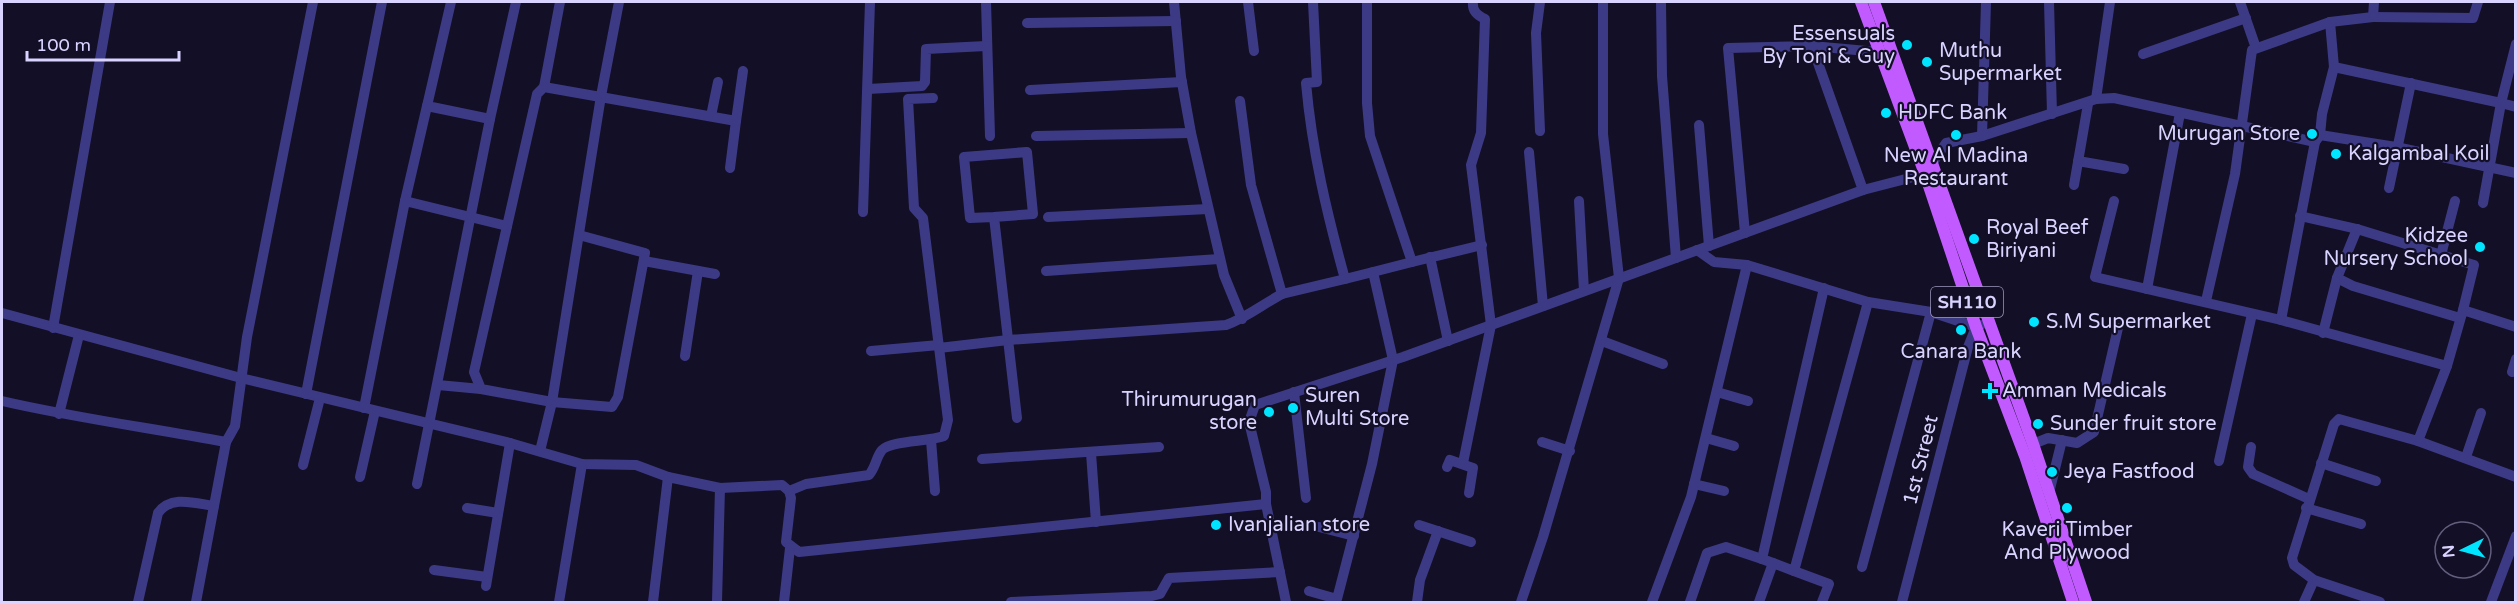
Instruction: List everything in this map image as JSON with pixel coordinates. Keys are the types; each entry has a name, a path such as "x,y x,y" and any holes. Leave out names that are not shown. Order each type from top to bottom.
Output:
{"main road":[{"name":"SH110","path":"1861,2 1878,52 1929,169 1990,322 2086,603"},
{"name":"SH110","path":"1874,2 1929,169 1976,327 2025,456 2073,603"}],"street":[{"path":"53,328 110,2"},
{"path":"196,603 226,442 235,426 241,378 313,2"},
{"path":"306,394 382,2"},
{"path":"364,408 405,201 450,2"},
{"path":"417,484 431,424 490,119 516,2"},
{"path":"480,389 474,372 537,94 544,87 560,2"},
{"path":"540,451 552,402 601,96 619,2"},
{"path":"863,212 870,2"},
{"path":"986,2 990,136"},
{"path":"1174,2 1182,82 1191,133 1219,259 1232,301 1242,319"},
{"path":"1248,2 1254,51"},
{"path":"1313,2 1317,82 1306,83 1310,129 1323,202 1345,279"},
{"path":"1367,2 1367,103 1370,136 1412,262"},
{"path":"1463,463 1491,325 1472,165 1481,133 1485,19 1476,14 1472,8 1473,2"},
{"path":"1540,2 1536,33 1540,132"},
{"path":"1521,603 1570,451 1619,278 1603,134 1603,2"},
{"path":"1661,2 1662,76 1676,258"},
{"path":"1854,2 1861,2"},
{"path":"1982,136 1986,2"},
{"path":"2049,2 2052,114"},
{"path":"2074,185 2110,2"},
{"path":"2240,2 2256,48"},
{"path":"2373,17 2374,2"},
{"path":"2206,301 2235,174 2252,50 2330,22 2373,17 2473,18 2478,2"},
{"path":"2143,54 2246,18"},
{"path":"1027,23 1176,21"},
{"path":"2281,320 2300,216 2334,67 2330,22"},
{"path":"2483,202 2501,103 2516,44"},
{"path":"868,88 922,86 925,82 926,49 986,46"},
{"path":"1812,46 1863,190"},
{"path":"1745,233 1728,48 1812,46 1878,52"},
{"path":"2334,67 2516,107"},
{"path":"730,168 743,71"},
{"path":"711,116 718,82"},
{"path":"1030,90 1182,82"},
{"path":"2389,188 2411,83"},
{"path":"544,87 736,121"},
{"path":"789,491 806,484 869,476 876,468 880,452 886,446 944,436 948,420 923,218 914,208 908,99 933,98"},
{"path":"1286,603 1249,422 1255,405 1393,360 1863,190 1929,169 1946,143 1982,136 2092,101 2114,98 2241,126 2396,147 2516,173"},
{"path":"1240,101 1251,185 1282,294"},
{"path":"427,106 490,119"},
{"path":"2147,289 2180,113"},
{"path":"1699,125 1709,246"},
{"path":"1036,136 1191,133"},
{"path":"1028,152 1033,214 994,217 970,218 964,157 1028,152"},
{"path":"1529,152 1543,306"},
{"path":"2078,160 2124,168"},
{"path":"405,201 507,226"},
{"path":"1579,201 1584,291"},
{"path":"2114,201 2096,277 2281,320 2447,366"},
{"path":"2441,255 2455,201"},
{"path":"1048,217 1191,212 1208,209"},
{"path":"2300,216 2357,229 2474,265 2447,366 2418,441"},
{"path":"994,217 1017,418"},
{"path":"2323,333 2337,278 2357,229"},
{"path":"438,385 480,389 552,402 612,407 618,397 645,253 579,234"},
{"path":"871,351 1226,325 1242,319 1251,310 1282,294 1482,245"},
{"path":"1698,250 1714,262 1747,265 1868,302 1931,312 1976,327 1990,322"},
{"path":"1430,257 1448,340"},
{"path":"1046,271 1219,259"},
{"path":"644,261 715,274"},
{"path":"1652,603 1694,484 1747,265"},
{"path":"685,356 698,271"},
{"path":"1309,591 1341,601 1393,360 1373,272"},
{"path":"2337,278 2352,286 2516,327"},
{"path":"1762,559 1824,288"},
{"path":"1794,571 1868,302"},
{"path":"1862,567 1931,312"},
{"path":"2,313 241,378 510,443 582,464 636,465 668,477 720,488 782,485 789,491 791,498 786,542 790,548 799,552 1266,504"},
{"path":"2219,461 2252,314"},
{"name":"1st Street","path":"1902,603 1968,348 1976,327"},
{"path":"2033,444 2048,438 2077,443 2094,432 2118,328"},
{"path":"59,414 79,335"},
{"path":"1602,341 1663,364"},
{"path":"2512,372 2516,359"},
{"path":"1294,392 1306,498"},
{"path":"1717,392 1748,400"},
{"path":"303,465 320,398"},
{"path":"2,401 59,414 87,416 226,442"},
{"path":"360,477 375,411"},
{"path":"2466,457 2481,412"},
{"path":"2380,603 2313,580 2294,565 2292,558 2334,424 2339,419 2418,441 2516,477"},
{"path":"1706,438 1734,446"},
{"path":"931,440 935,491"},
{"path":"2049,493 2062,440"},
{"path":"1542,442 1570,451"},
{"path":"434,570 487,582 510,443"},
{"path":"982,459 1159,447"},
{"path":"2251,447 2248,467 2253,474 2308,504 2361,524"},
{"path":"1091,453 1096,522"},
{"path":"1447,467 1450,459 1471,466 1474,471 1469,493"},
{"path":"559,603 582,464"},
{"path":"2321,464 2376,481"},
{"path":"653,603 668,477"},
{"path":"1694,484 1724,491"},
{"path":"717,603 720,488"},
{"path":"138,603 158,513 163,506 171,501 214,506"},
{"path":"466,508 498,513"},
{"path":"1419,525 1471,542"},
{"path":"1318,527 1354,536"},
{"path":"1417,603 1420,580 1438,531"},
{"path":"2491,603 2516,536"},
{"path":"1690,603 1707,553 1726,547 1829,584 1822,603"},
{"path":"784,603 790,548"},
{"path":"1759,603 1773,563"},
{"path":"1011,603 1152,596 1160,594 1169,578 1280,572"},
{"path":"2304,603 2313,580"}],"place":[{"name":"Essensuals By Toni & Guy","path":"1907,45"},
{"name":"Muthu Supermarket","path":"1927,62"},
{"name":"HDFC Bank","path":"1886,113"},
{"name":"Murugan Store","path":"2312,134"},
{"name":"New Al Madina Restaurant","path":"1956,135"},
{"name":"Kalgambal Koil","path":"2336,154"},
{"name":"Royal Beef Biriyani","path":"1974,239"},
{"name":"Kidzee Nursery School","path":"2480,247"},
{"name":"S.M Supermarket","path":"2034,322"},
{"name":"Canara Bank","path":"1961,330"},
{"name":"Amman Medicals","path":"1990,391"},
{"name":"Suren Multi Store","path":"1293,408"},
{"name":"Thirumurugan store","path":"1269,412"},
{"name":"Sunder fruit store","path":"2038,424"},
{"name":"Jeya Fastfood","path":"2052,472"},
{"name":"Kaveri Timber And Plywood","path":"2067,508"},
{"name":"Ivanjalian store","path":"1216,525"}]}
